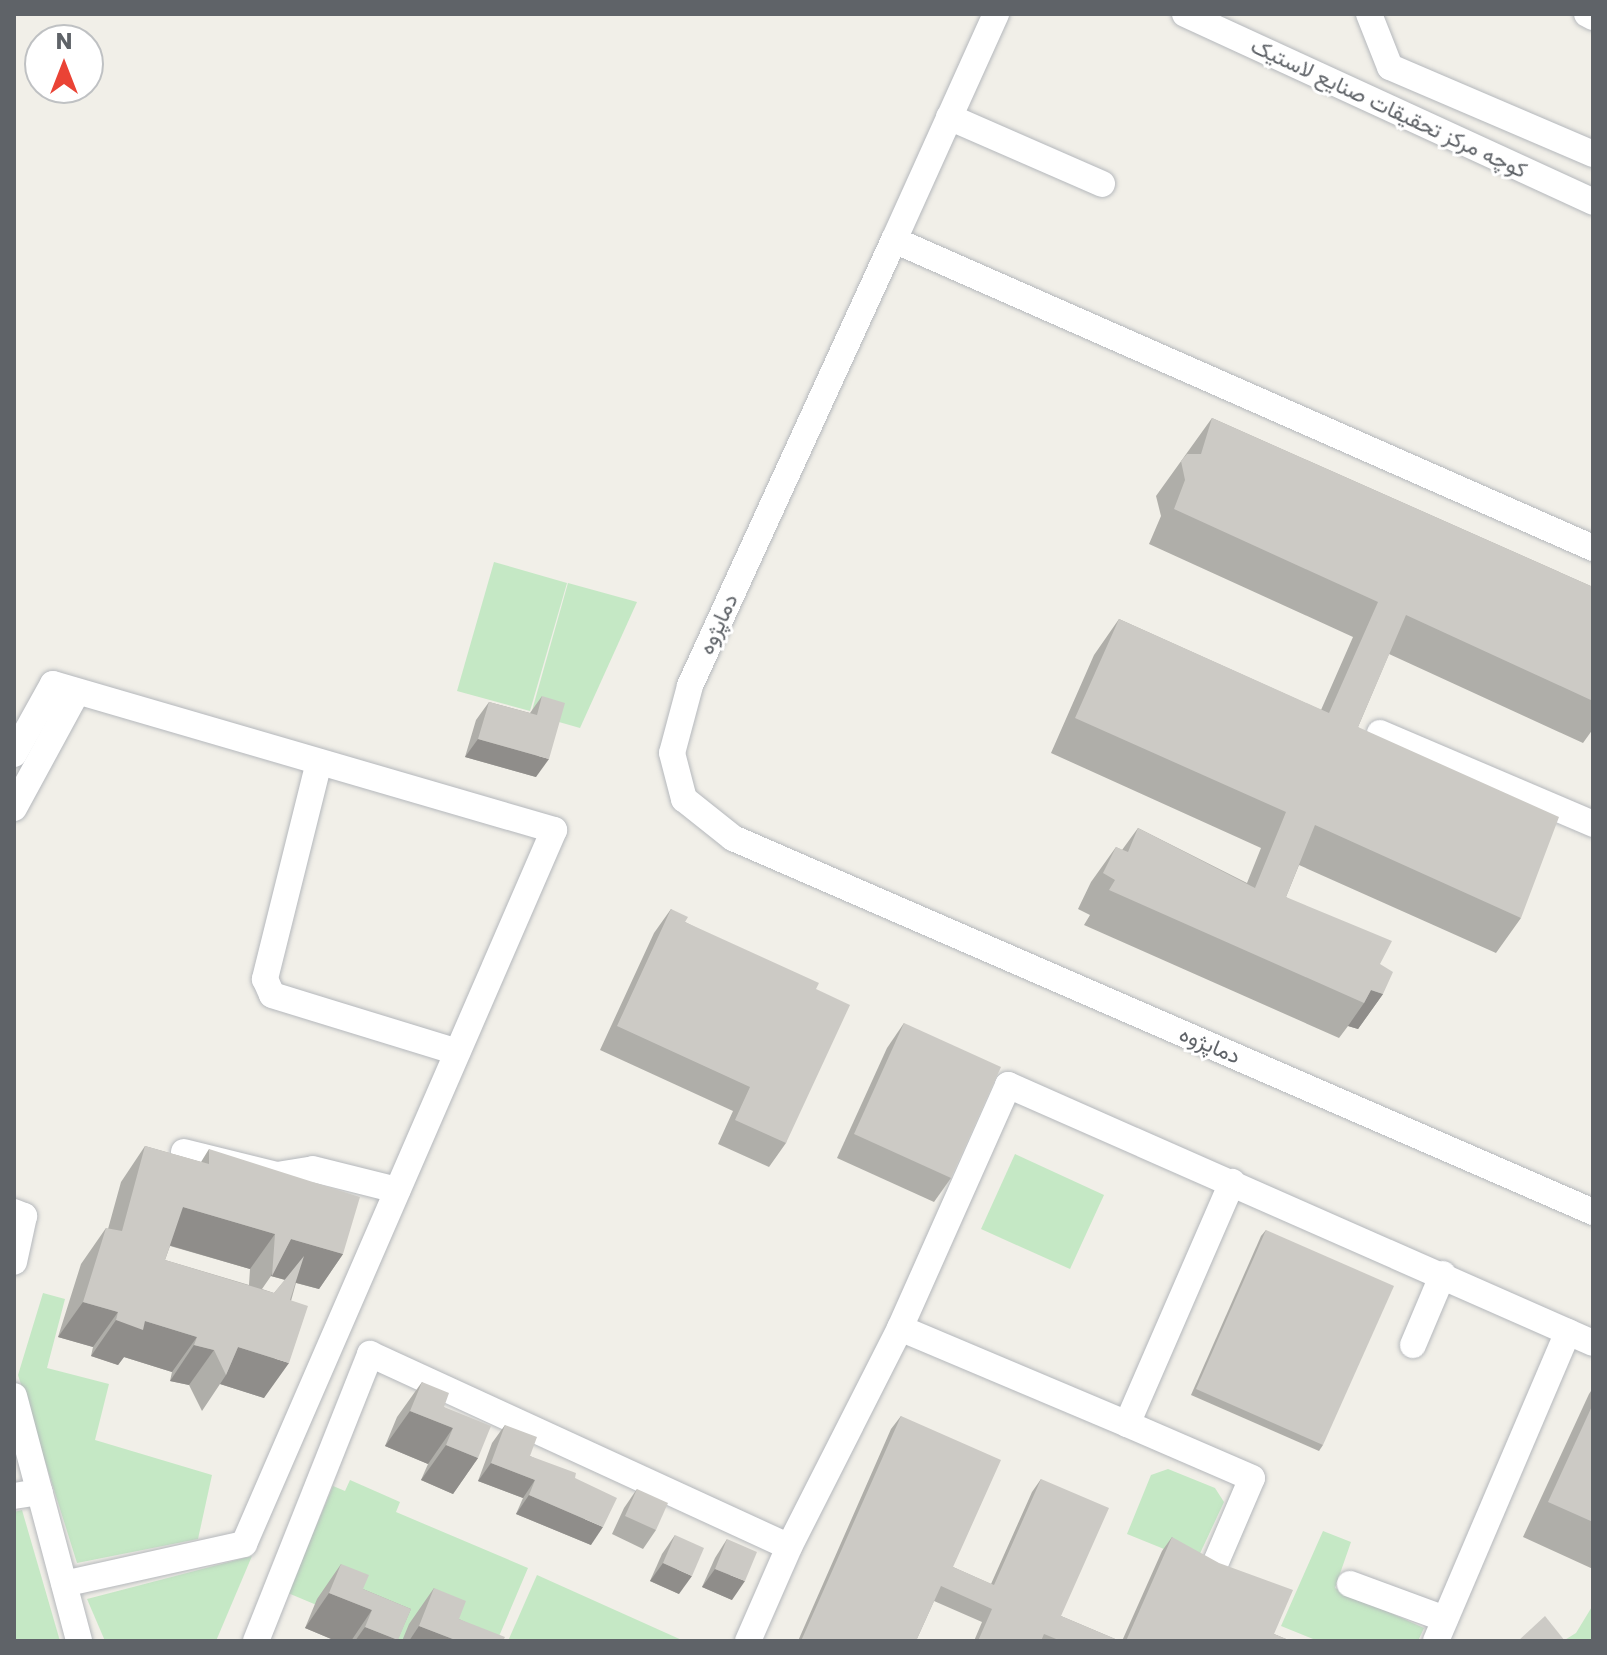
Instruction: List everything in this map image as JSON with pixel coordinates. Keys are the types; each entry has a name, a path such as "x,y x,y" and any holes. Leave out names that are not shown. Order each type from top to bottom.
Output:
{"street":[{"name":"دماپژوه","path":"996,14 690,686 672,753 684,799 733,838 1593,1212"},
{"name":"کوچه مرکز تحقیقات صنایع لاستیک","path":"1185,14 1593,202"},
{"path":"1369,14 1390,67 1593,154"},
{"path":"1587,14 1593,17"},
{"path":"949,117 1102,184"},
{"path":"894,240 1593,548"},
{"path":"14,754 53,684 554,830 244,1544 64,1584"},
{"path":"14,808 77,692"},
{"path":"1380,733 1593,824"},
{"path":"319,762 265,979 272,995 457,1052"},
{"path":"748,1641 789,1547 900,1328 1008,1085 1443,1274 1593,1343"},
{"path":"184,1152 277,1175 313,1169 397,1190"},
{"path":"1127,1424 1232,1182"},
{"path":"14,1212 24,1216 14,1262"},
{"path":"1413,1345 1443,1274"},
{"path":"900,1328 1252,1478 1216,1562"},
{"path":"1350,1584 1440,1630 1568,1332"},
{"path":"256,1641 370,1354 789,1547"},
{"path":"14,1396 27,1494 64,1584 79,1641"}],"green space":[{"path":"494,562 567,583 530,711 457,691"},
{"path":"568,583 637,602 580,728 531,714"},
{"path":"1015,1154 1104,1195 1070,1269 981,1229"},
{"path":"43,1293 65,1299 47,1368 109,1384 95,1440 212,1475 198,1539 77,1563 18,1375"},
{"path":"1168,1469 1215,1488 1224,1502 1196,1562 1127,1534 1151,1475"},
{"path":"350,1480 400,1502 396,1512 528,1568 497,1641 402,1641 288,1593 333,1486 345,1491"},
{"path":"22,1510 60,1641 14,1641 14,1512"},
{"path":"1323,1531 1351,1542 1335,1588 1424,1628 1418,1641 1318,1641 1281,1626"},
{"path":"252,1556 216,1641 105,1641 87,1599"},
{"path":"537,1575 684,1641 508,1641"},
{"path":"1593,1605 1593,1641 1563,1641 1576,1633"}],"building":[{"path":"1212,418 1593,587 1593,701 1406,615 1358,727 1559,817 1521,918 1315,825 1286,897 1392,941 1380,964 1393,972 1383,994 1371,990 1364,1003 1109,890 1115,880 1103,873 1116,847 1128,852 1138,828 1255,888 1286,812 1075,718 1119,619 1329,713 1378,602 1174,509 1185,480 1181,461 1187,454 1201,454"},
{"path":"542,696 565,703 549,759 478,739 489,702 537,715"},
{"path":"671,909 688,917 685,922 819,983 816,989 850,1005 786,1143 735,1120 750,1087 617,1026"},
{"path":"904,1023 1001,1067 951,1178 854,1134"},
{"path":"145,1146 209,1164 209,1149 360,1197 343,1254 291,1239 272,1276 275,1234 183,1207 165,1260 274,1293 304,1256 290,1300 308,1306 289,1363 238,1347 226,1375 214,1350 194,1345 197,1337 145,1321 143,1330 116,1320 118,1312 83,1302 106,1228 122,1231"},
{"path":"1266,1230 1394,1286 1323,1445 1196,1389"},
{"path":"422,1382 449,1393 444,1407 491,1426 478,1458 446,1445 453,1428 410,1411"},
{"path":"1593,1404 1593,1522 1548,1502"},
{"path":"901,1416 1001,1460 953,1567 994,1585 1041,1479 1109,1508 1061,1616 1120,1641 1061,1641 1044,1634 1041,1641 978,1641 992,1609 941,1586 916,1641 801,1641"},
{"path":"505,1425 537,1437 530,1456 576,1473 575,1478 617,1498 603,1527 529,1495 535,1480 491,1463"},
{"path":"637,1489 668,1503 656,1530 625,1516"},
{"path":"675,1535 704,1548 692,1576 663,1563"},
{"path":"1172,1537 1219,1563 1293,1590 1274,1634 1291,1641 1126,1641"},
{"path":"727,1539 757,1552 745,1581 715,1569"},
{"path":"341,1564 369,1575 363,1589 411,1609 398,1640 365,1627 372,1610 329,1593"},
{"path":"434,1588 466,1601 459,1619 505,1637 503,1641 458,1641 419,1626"},
{"path":"1545,1616 1565,1641 1518,1641"}]}
